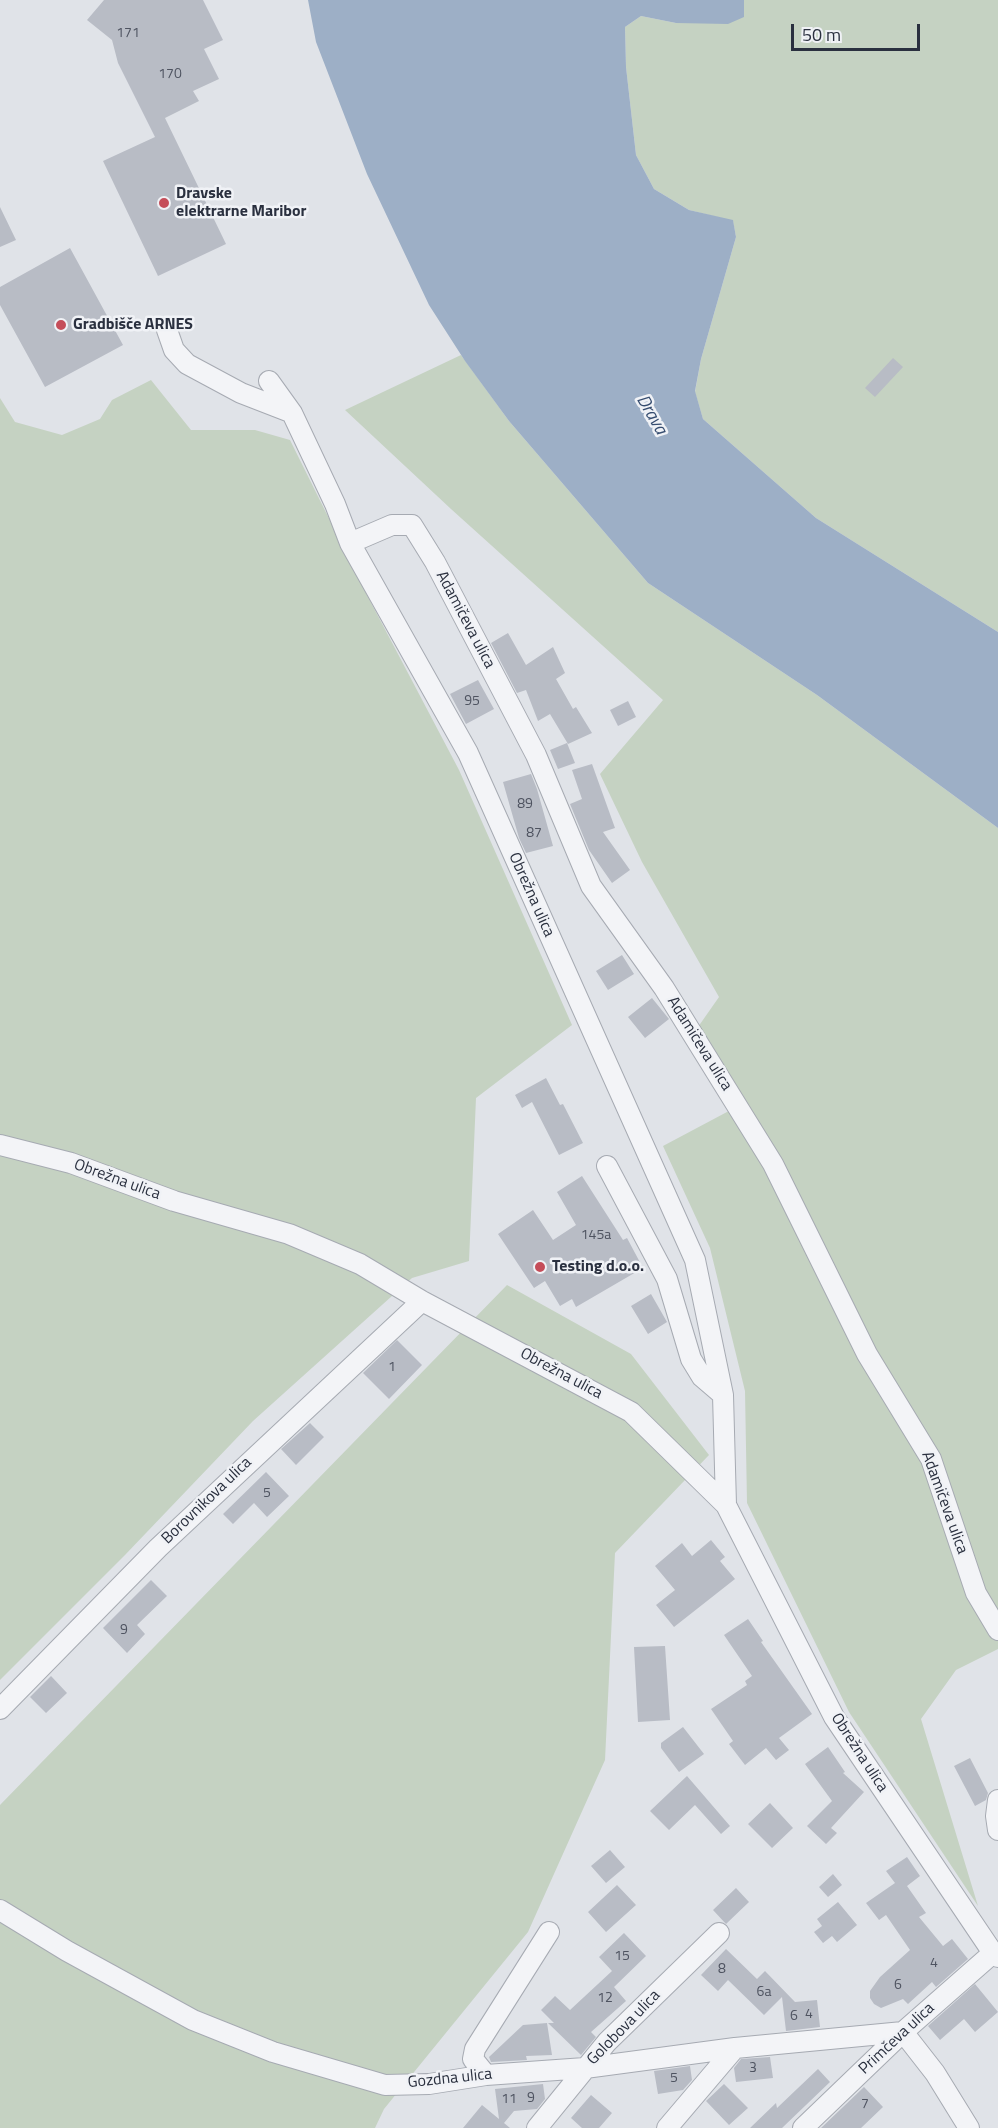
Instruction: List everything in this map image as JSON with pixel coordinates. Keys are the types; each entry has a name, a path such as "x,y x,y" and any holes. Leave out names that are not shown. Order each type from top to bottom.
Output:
{"street":[{"path":"167,330 174,350 188,364 241,393 269,402 292,413"},
{"name":"Obrežna ulica","path":"269,381 292,413 335,504 350,543 468,753 695,1260 723,1395 726,1505"},
{"name":"Adamičeva ulica","path":"350,543 392,525 412,525 429,553 536,755 591,886 664,988 774,1164 867,1354 931,1459 976,1593 998,1630"},
{"name":"Obrežna ulica","path":"0,1145 71,1163 183,1203 289,1233 360,1264 422,1301 631,1412 726,1505 834,1716 996,1955"},
{"path":"607,1166 667,1279 691,1359 702,1377 723,1395"},
{"name":"Borovnikova ulica","path":"0,1709 158,1548 422,1301"},
{"path":"998,1800 996,1816 998,1830"},
{"name":"Gozdna ulica","path":"0,1910 142,1994 193,2020 273,2052 385,2085 429,2084 486,2075 585,2068 735,2048 903,2032"},
{"path":"486,2075 473,2059 475,2049 549,1932"},
{"name":"Golobova ulica","path":"537,2128 608,2042 719,1934"},
{"name":"Primčeva ulica","path":"803,2128 903,2032 996,1955"},
{"path":"903,2032 935,2073 969,2128"},
{"path":"667,2128 735,2048"}],"green space":[{"path":"744,0 998,0 998,632 816,518 703,419 695,392 701,359 736,237 733,221 689,210 654,189 636,155 626,67 625,27 641,16 676,23 744,17"},
{"path":"461,355 509,421 648,583 817,695 998,828 998,1649 956,1670 921,1719 978,1906 849,1712 747,1503 745,1391 710,1248 663,1146 742,1104 698,1027 719,997 642,862 600,774 663,700 345,410"},
{"path":"151,380 191,430 255,430 290,440 368,597 459,770 572,1025 476,1098 469,1261 412,1278 253,1421 125,1555 0,1680 0,398 15,422 62,435 100,419 112,400"},
{"path":"507,1285 631,1354 709,1455 615,1553 605,1760 528,1932 384,2109 375,2128 0,2128 0,1805"}],"water":[{"name":"Drava","path":"308,0 744,0 744,17 728,24 676,23 641,16 625,27 626,67 636,155 654,189 689,210 733,220 736,237 701,359 695,391 703,419 816,518 998,632 998,828 817,695 648,583 509,421 465,361 429,305 367,174 316,42"}],"building":[{"path":"104,0 203,0 223,40 204,49 219,79 193,91 199,101 165,118 226,244 158,276 103,161 155,137 118,63 112,40 87,20"},
{"path":"0,207 16,240 0,247"},
{"name":"Gradbišče ARNES","path":"70,248 123,345 45,387 0,305 0,287"},
{"path":"893,358 903,367 875,397 865,388"},
{"path":"508,633 526,665 553,647 565,673 556,679 573,709 576,707 592,733 568,744 550,714 538,721 526,690 517,693 491,643"},
{"path":"478,680 494,709 466,724 450,694"},
{"path":"628,701 636,717 618,726 610,710"},
{"path":"567,743 575,763 558,769 550,750"},
{"path":"592,764 615,828 603,832 630,870 612,883 589,850 570,804 582,799 572,770"},
{"path":"531,774 553,846 526,853 519,838 503,782"},
{"path":"622,955 634,974 608,990 596,971"},
{"path":"652,998 669,1019 645,1038 628,1017"},
{"path":"546,1078 560,1105 563,1104 583,1143 559,1155 532,1102 522,1108 515,1095"},
{"path":"582,1176 623,1240 627,1238 643,1268 576,1307 572,1299 560,1306 545,1281 534,1288 498,1234 533,1210 553,1240 576,1225 557,1192"},
{"path":"651,1294 667,1322 648,1334 631,1306"},
{"path":"397,1340 422,1365 389,1399 363,1373"},
{"path":"310,1423 324,1437 296,1465 281,1449"},
{"path":"266,1472 289,1496 267,1517 254,1503 233,1524 223,1514"},
{"path":"711,1540 725,1557 720,1561 735,1579 674,1627 656,1605 675,1590 655,1566 682,1543 692,1556"},
{"path":"151,1580 167,1596 137,1625 145,1634 127,1653 103,1628"},
{"path":"748,1619 763,1641 761,1642 812,1714 779,1738 789,1750 776,1760 766,1748 745,1765 729,1744 733,1741 711,1709 747,1685 745,1681 752,1676 724,1635"},
{"path":"665,1646 670,1720 638,1722 634,1647"},
{"path":"51,1676 67,1693 46,1713 30,1697"},
{"path":"683,1727 704,1754 679,1772 661,1748 661,1743"},
{"path":"828,1747 845,1772 843,1773 864,1792 831,1828 837,1833 826,1844 807,1826 832,1801 805,1764"},
{"path":"970,1758 988,1793 986,1800 975,1806 954,1766"},
{"path":"687,1776 730,1826 721,1834 695,1805 669,1830 650,1811"},
{"path":"770,1803 793,1828 772,1848 748,1824"},
{"path":"610,1850 625,1867 606,1883 591,1866"},
{"path":"907,1857 920,1876 907,1886 926,1913 919,1917 943,1946 952,1939 968,1959 936,1987 932,1982 908,2004 903,1999 881,2008 870,1998 870,1991 880,1977 910,1950 886,1915 879,1920 866,1903 895,1883 886,1871"},
{"path":"833,1874 842,1885 828,1897 819,1887"},
{"path":"617,1885 636,1905 606,1932 588,1912"},
{"path":"736,1888 749,1902 726,1924 713,1910"},
{"path":"838,1902 857,1925 837,1942 832,1936 823,1943 814,1932 822,1926 817,1919"},
{"path":"624,1933 646,1956 614,1987 626,2001 591,2032 596,2037 581,2055 548,2023 554,2023 541,2010 555,1996 570,2010 612,1971 599,1957"},
{"path":"726,1949 757,1979 765,1971 795,2002 817,2000 820,2027 786,2031 782,1997 764,2015 728,1980 718,1991 701,1975"},
{"path":"975,1984 998,2012 975,2032 964,2019 940,2040 928,2026"},
{"path":"547,2023 552,2055 526,2056 527,2060 491,2062 489,2057 523,2025"},
{"path":"770,2057 773,2078 736,2082 734,2068 741,2059"},
{"path":"690,2066 692,2080 683,2090 658,2094 654,2071"},
{"path":"818,2069 830,2082 782,2128 750,2128 776,2103 777,2108"},
{"path":"543,2084 545,2099 537,2109 514,2111 504,2123 510,2128 463,2128 482,2105 499,2119 495,2089"},
{"path":"724,2084 748,2108 729,2125 706,2101"},
{"path":"864,2087 883,2107 861,2128 821,2128"},
{"path":"591,2095 612,2113 599,2128 582,2128 571,2118"}],"place":[{"name":"Dravske elektrarne Maribor","path":"164,203"},
{"name":"Gradbišče ARNES","path":"61,325"},
{"name":"Testing d.o.o.","path":"540,1267"}]}
